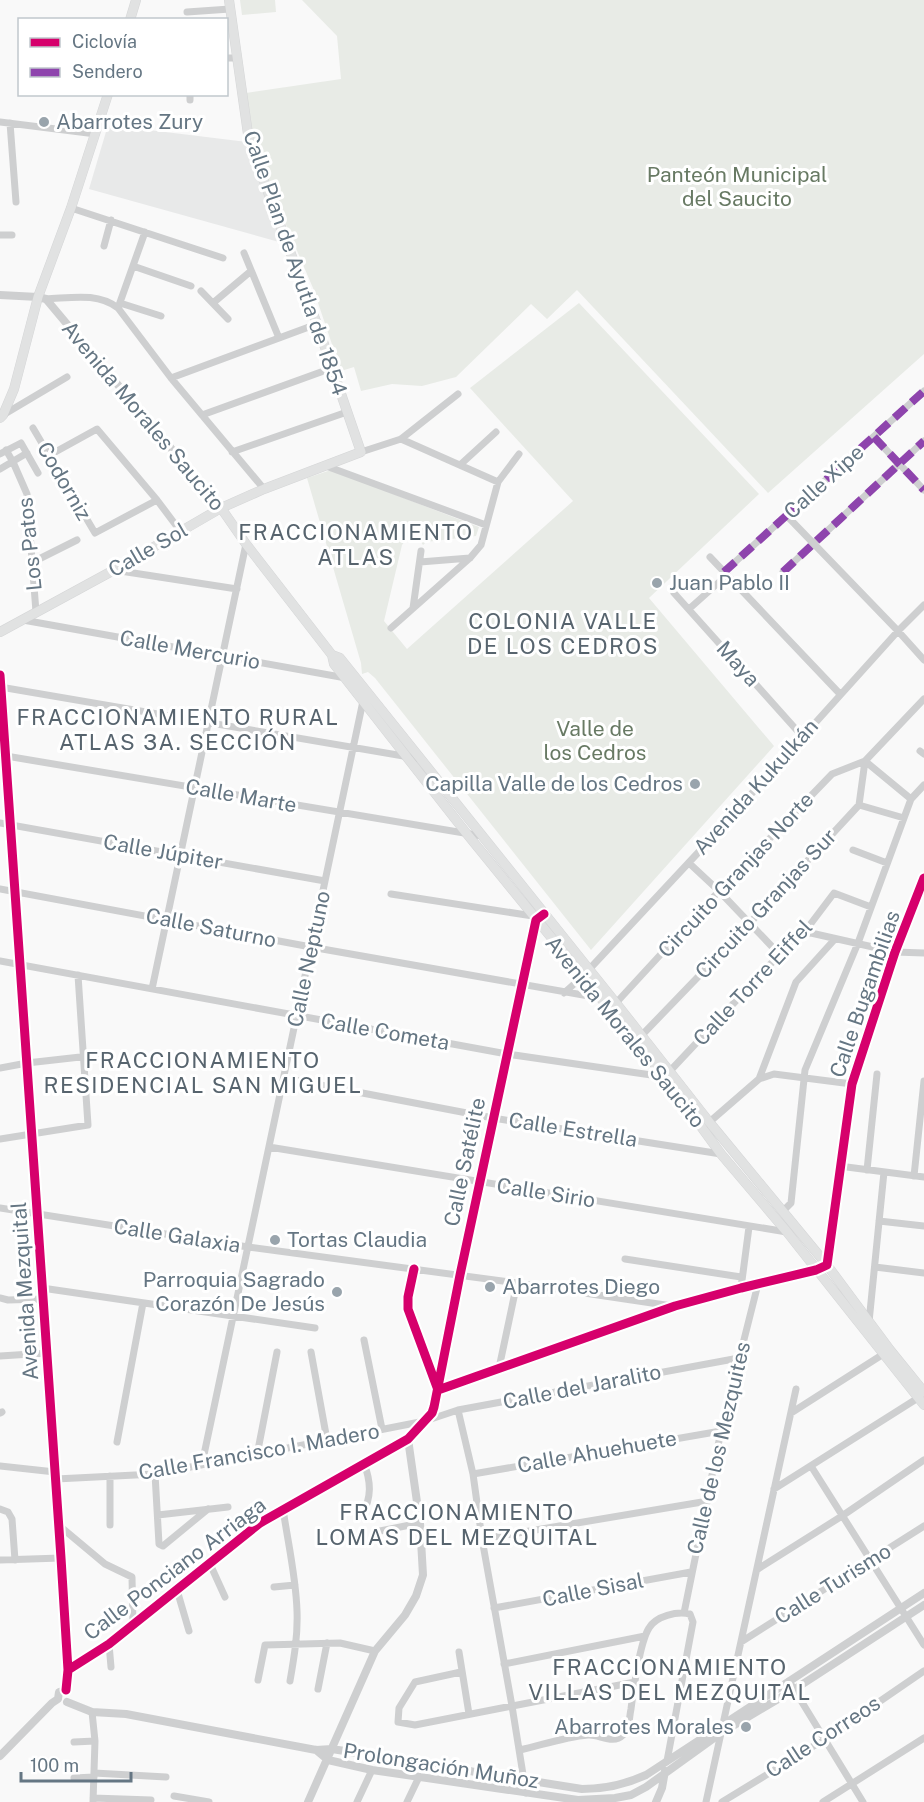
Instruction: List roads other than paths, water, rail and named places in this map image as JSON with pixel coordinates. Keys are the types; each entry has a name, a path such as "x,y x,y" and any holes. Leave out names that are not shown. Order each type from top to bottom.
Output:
{"main road":[{"path":"131,18 136,0"},
{"name":"Calle Plan de Ayutla de 1854","path":"230,4 249,141 361,453"},
{"path":"2,416 14,389 107,96"},
{"name":"Calle Sol","path":"0,632 221,508 264,489 361,453"},
{"name":"Avenida Morales Saucito","path":"221,508 332,655 334,664 406,757 482,836 544,914 600,998 668,1074"},
{"name":"Avenida Morales Saucito","path":"332,655 340,658 421,759 467,834 534,918 616,1003 642,1035 706,1125 783,1211 827,1265 869,1322 887,1352"},
{"name":"Avenida Morales Saucito","path":"706,1125 721,1154 887,1352 922,1398"}],"street":[{"path":"187,12 230,4"},
{"path":"228,58 237,58"},
{"path":"0,122 96,134"},
{"path":"10,123 16,202"},
{"path":"71,208 223,258"},
{"path":"104,246 111,220"},
{"path":"119,306 145,232"},
{"path":"0,236 12,235"},
{"path":"244,253 279,338"},
{"path":"133,266 191,286"},
{"path":"213,303 251,271"},
{"path":"201,291 228,319"},
{"path":"0,296 96,298 161,316"},
{"name":"Avenida Morales Saucito","path":"42,298 221,508"},
{"path":"119,306 171,378 264,489"},
{"path":"171,378 316,324"},
{"path":"202,415 332,368"},
{"path":"2,416 67,377"},
{"name":"Calle Xipe","path":"689,609 924,391"},
{"name":"Calle Sol","path":"361,453 401,439 458,394"},
{"path":"232,452 347,412"},
{"name":"Codorniz","path":"33,428 95,533 157,500"},
{"path":"48,456 98,429 181,532"},
{"path":"460,465 496,432"},
{"path":"874,436 924,490"},
{"path":"401,439 498,482"},
{"path":"783,572 924,441"},
{"path":"3,452 21,443 38,473"},
{"name":"Los Patos","path":"3,452 14,462 27,494 36,612"},
{"path":"0,469 27,453"},
{"path":"391,628 470,558 481,544 498,482 519,454"},
{"path":"326,466 486,525"},
{"path":"787,516 924,660"},
{"path":"33,562 78,540"},
{"path":"152,989 246,544"},
{"path":"413,608 421,551"},
{"path":"710,557 840,694"},
{"path":"420,562 470,558"},
{"path":"114,570 237,589"},
{"name":"Maya","path":"674,593 802,736"},
{"name":"Avenida Kukulkán","path":"585,973 689,863 840,694 924,605"},
{"name":"Calle Mercurio","path":"22,620 357,680"},
{"name":"Avenida Mezquital","path":"0,675 3,756 15,892 59,1524 68,1670 66,1690"},
{"path":"0,687 421,759"},
{"path":"904,818 859,805 865,761 924,699"},
{"name":"Calle Neptuno","path":"202,1464 363,701"},
{"name":"Calle Marte","path":"3,756 482,836"},
{"path":"865,761 911,799"},
{"name":"Circuito Granjas Norte","path":"616,1003 719,891 832,774 865,761"},
{"path":"783,1211 791,1203 805,1070 858,943 911,799 924,785"},
{"name":"Circuito Granjas Sur","path":"642,1035 859,805"},
{"name":"Calle Júpiter","path":"0,823 325,881"},
{"path":"853,850 887,863"},
{"path":"689,863 719,891 780,956"},
{"name":"Calle Bugambilias","path":"827,1265 852,1084 895,952 924,878"},
{"name":"Calle Saturno","path":"0,889 600,998"},
{"name":"Calle Torre Eiffel","path":"668,1074 796,938 803,934 834,893 871,907"},
{"path":"391,894 534,918 544,914"},
{"name":"Calle Satélite","path":"425,1420 434,1407 438,1390 534,918"},
{"path":"803,934 812,933 895,952 924,953"},
{"path":"759,1079 796,982 835,939"},
{"name":"Calle Cometa","path":"0,961 507,1054 668,1074"},
{"path":"564,993 585,973"},
{"path":"0,1138 88,1125 78,975"},
{"path":"0,1068 106,1054"},
{"path":"706,1125 759,1079 774,1074 852,1084"},
{"path":"867,1170 877,1074"},
{"name":"Calle Estrella","path":"284,1078 493,1118 721,1154"},
{"path":"914,1176 924,1081"},
{"name":"Calle Sirio","path":"269,1147 786,1232"},
{"path":"839,1166 924,1178"},
{"path":"869,1322 884,1172"},
{"name":"Calle Galaxia","path":"0,1208 248,1247 675,1306"},
{"path":"879,1221 924,1226"},
{"path":"741,1288 749,1227"},
{"path":"625,1259 741,1276"},
{"path":"414,1269 408,1309 438,1390 675,1306 816,1270 827,1265"},
{"path":"874,1267 924,1273"},
{"path":"500,1368 517,1283"},
{"name":"Calle de los Mezquites","path":"684,1613 721,1431 758,1284"},
{"path":"42,1288 315,1328"},
{"path":"0,1298 8,1300 43,1299"},
{"path":"117,1443 143,1303"},
{"path":"364,1340 382,1429"},
{"path":"257,1455 278,1352"},
{"path":"311,1352 327,1440"},
{"path":"791,1413 887,1352"},
{"path":"0,1356 47,1353"},
{"name":"Calle del Jaralito","path":"425,1420 458,1410 739,1358"},
{"path":"706,1802 796,1389"},
{"path":"774,1489 922,1398"},
{"path":"458,1410 473,1474 526,1793"},
{"name":"Calle Francisco I. Madero","path":"0,1467 55,1476 155,1474 425,1420"},
{"name":"Calle Ponciano Arriaga","path":"68,1670 109,1644 260,1523 408,1439 425,1420"},
{"name":"Calle Ahuehuete","path":"473,1474 721,1431"},
{"path":"308,1802 375,1651 405,1615 416,1596 423,1575 420,1523 408,1439"},
{"path":"758,1569 842,1516 924,1460"},
{"path":"362,1515 370,1496 370,1484 364,1463"},
{"path":"811,1466 924,1644"},
{"path":"155,1474 159,1544 161,1546 208,1509"},
{"path":"110,1476 110,1525"},
{"path":"482,1539 708,1501"},
{"path":"158,1515 228,1507"},
{"path":"283,1509 297,1613 296,1643 290,1681"},
{"path":"4,1510 12,1519 15,1560"},
{"path":"380,1532 420,1523"},
{"path":"59,1524 105,1564 132,1576 133,1625"},
{"name":"Calle Turismo","path":"741,1642 924,1526"},
{"path":"0,1560 61,1558"},
{"path":"210,1564 225,1597"},
{"name":"Calle Sisal","path":"494,1608 691,1572"},
{"path":"274,1587 295,1585"},
{"path":"177,1590 189,1631"},
{"name":"Prolongación Muñoz","path":"67,1702 92,1712 126,1714 316,1750 332,1749 582,1789 602,1789 646,1775 924,1593"},
{"name":"Prolongación Muñoz","path":"316,1750 327,1761 372,1770 577,1801 604,1801 632,1795 721,1733 795,1689 924,1605"},
{"path":"520,1750 589,1735 612,1740 621,1738 627,1730 635,1682 649,1627 667,1615 690,1614 693,1622 665,1774 656,1802"},
{"path":"504,1664 645,1636"},
{"path":"318,1689 327,1643"},
{"path":"258,1680 265,1645 340,1643 375,1651"},
{"path":"109,1644 111,1667"},
{"path":"459,1652 469,1714"},
{"name":"Calle Correos","path":"722,1802 825,1739 924,1671"},
{"path":"461,1672 415,1682 399,1708 398,1722 415,1725 635,1682"},
{"path":"789,1680 863,1802"},
{"path":"66,1690 70,1696 67,1702 63,1703 58,1699 59,1692 66,1690"},
{"path":"0,1756 52,1702 58,1699"},
{"path":"92,1712 95,1741 93,1800 151,1800"},
{"path":"823,1802 924,1738"},
{"path":"74,1742 95,1741"},
{"path":"357,1802 372,1770"},
{"path":"74,1778 94,1775 166,1777"},
{"path":"407,1802 419,1776"},
{"path":"577,1801 582,1789"},
{"path":"174,1796 209,1802"}],"place":[{"name":"Abarrotes Zury","path":"44,122"},
{"name":"Juan Pablo II","path":"657,583"},
{"name":"Capilla Valle de los Cedros","path":"695,784"},
{"name":"Tortas Claudia","path":"275,1240"},
{"name":"Abarrotes Diego","path":"490,1287"},
{"name":"Parroquia Sagrado Corazón De Jesús","path":"337,1292"},
{"name":"Abarrotes Morales","path":"746,1727"}],"district":[{"name":"FRACCIONAMIENTO ATLAS","path":"356,544"},
{"name":"COLONIA VALLE DE LOS CEDROS","path":"563,634"},
{"name":"FRACCIONAMIENTO RURAL ATLAS 3A. SECCIÓN","path":"178,730"},
{"name":"FRACCIONAMIENTO RESIDENCIAL SAN MIGUEL","path":"203,1072"},
{"name":"FRACCIONAMIENTO LOMAS DEL MEZQUITAL","path":"457,1524"},
{"name":"FRACCIONAMIENTO VILLAS DEL MEZQUITAL","path":"670,1680"}],"park label":[{"name":"Panteón Municipal del Saucito","path":"737,187"},
{"name":"Valle de los Cedros","path":"595,741"}]}
